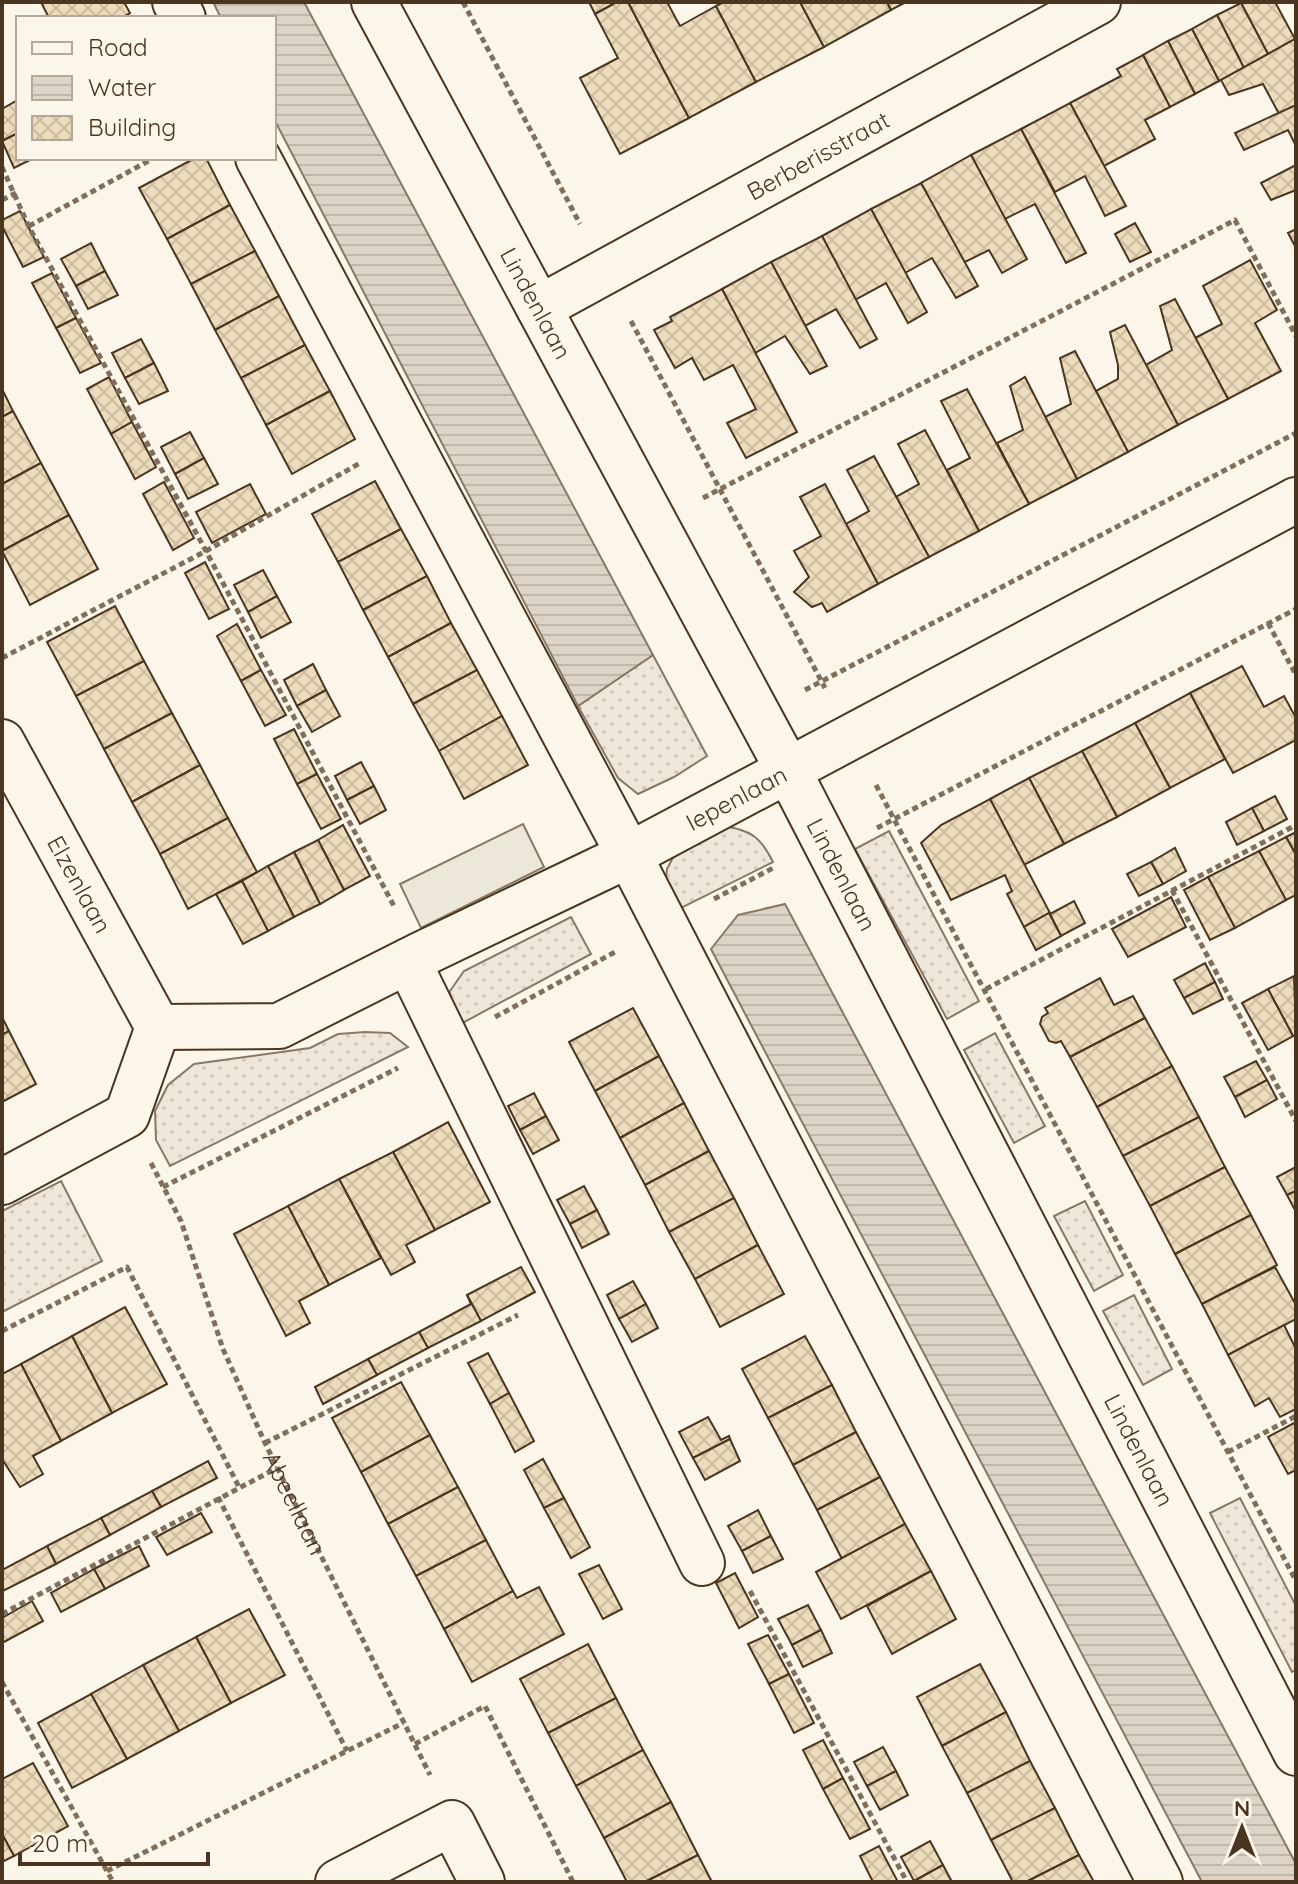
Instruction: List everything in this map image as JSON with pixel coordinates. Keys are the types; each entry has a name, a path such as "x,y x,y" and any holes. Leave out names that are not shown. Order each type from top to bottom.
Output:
{"street":[{"name":"Lindenlaan","path":"374,2 788,770 1295,1749"},
{"name":"Berberisstraat","path":"539,308 1098,2"},
{"path":"259,160 629,855 1160,1882"},
{"name":"Iepenlaan","path":"158,1027 279,1026 629,855 1296,500"},
{"name":"Elzenlaan","path":"2,742 158,1027"},
{"path":"414,958 702,1563"},
{"path":"2,1182 127,1115 158,1027"},
{"path":"338,1882 452,1823 482,1882"}],"path":[{"path":"463,2 1296,1581"},
{"path":"29,227 150,160"},
{"path":"2,167 29,227 206,551 414,958"},
{"path":"2,200 16,193"},
{"path":"655,524 1235,220 1296,336"},
{"path":"758,714 1296,433"},
{"path":"2,658 206,551 406,437"},
{"path":"831,852 1296,609"},
{"path":"1268,623 1296,675"},
{"path":"986,989 1296,825"},
{"path":"1172,890 1296,1121"},
{"name":"Abeellaan","path":"127,1115 181,1221 223,1349 265,1443 452,1823"},
{"path":"2,1331 127,1267 239,1487"},
{"path":"265,1443 569,1289"},
{"path":"1228,1452 1296,1416"},
{"path":"2,1614 277,1468"},
{"path":"218,1497 347,1751"},
{"path":"702,1563 735,1563 907,1882"},
{"path":"2,1682 113,1882"},
{"path":"415,1744 485,1706 573,1882"},
{"path":"107,1871 403,1723"}],"shaded area":[{"path":"653,655 707,756 674,777 638,794 618,778 578,706"},
{"path":"523,824 544,867 421,928 400,884"},
{"path":"722,825 753,836 763,845 773,862 673,912 664,894 667,869 678,848"},
{"path":"889,831 979,1001 947,1019 855,849"},
{"path":"571,917 591,954 455,1027 449,1012 450,991 464,971"},
{"path":"390,1033 408,1047 170,1166 156,1140 155,1111 168,1085 194,1064 310,1048 338,1034"},
{"path":"995,1033 1045,1126 1014,1143 964,1050"},
{"path":"61,1181 102,1261 2,1312 2,1211"},
{"path":"1085,1201 1123,1275 1094,1291 1054,1216"},
{"path":"1134,1295 1172,1369 1143,1385 1103,1311"},
{"path":"1240,1498 1296,1606 1296,1670 1292,1672 1210,1513"}],"water":[{"path":"213,2 304,2 653,655 578,706 276,123 276,16 220,16"},
{"path":"785,904 1296,1864 1296,1882 1202,1882 711,949 738,915"}],"building":[{"path":"41,2 124,2 130,13 125,16 48,16"},
{"path":"589,2 617,2 595,14"},
{"path":"617,2 628,2 689,118 620,154 580,78 618,58 595,14"},
{"path":"628,2 667,2 680,26 716,6 756,82 689,118"},
{"path":"724,2 800,2 824,47 756,82 716,6"},
{"path":"800,2 887,2 891,10 824,47"},
{"path":"887,2 906,2 891,10"},
{"path":"1275,2 1295,39 1268,54 1241,3"},
{"path":"1241,3 1268,54 1244,68 1217,15"},
{"path":"1217,15 1244,68 1219,81 1192,29"},
{"path":"1192,29 1219,81 1195,94 1168,41"},
{"path":"1295,39 1296,105 1279,114 1263,84 1229,95 1221,80"},
{"path":"1168,41 1195,94 1170,107 1143,55"},
{"path":"1143,55 1170,107 1145,120 1155,139 1104,166 1070,103 1121,76 1117,69"},
{"path":"16,101 16,134 2,141 2,109"},
{"path":"1070,103 1126,206 1105,216 1085,176 1055,192 1021,129"},
{"path":"1296,105 1296,146 1288,130 1244,150 1235,133"},
{"path":"1021,129 1086,253 1066,263 1035,204 1005,219 971,155"},
{"path":"16,134 16,160 30,160 14,168 2,141"},
{"path":"971,155 1027,259 1002,273 989,250 963,263 921,183"},
{"path":"191,160 207,160 230,205 167,239 139,188"},
{"path":"1296,165 1296,190 1271,200 1261,183"},
{"path":"921,183 978,286 956,298 932,258 905,273 871,209"},
{"path":"230,205 255,251 191,284 167,239"},
{"path":"871,209 927,312 908,323 886,283 855,300 822,236"},
{"path":"20,211 44,257 23,267 2,226 2,220"},
{"path":"1135,223 1151,252 1130,262 1115,234"},
{"path":"1296,229 1296,248 1288,233"},
{"path":"822,236 877,339 860,348 836,309 805,326 771,262"},
{"path":"91,243 105,271 76,286 61,259"},
{"path":"255,251 279,296 215,330 191,284"},
{"path":"1250,260 1277,310 1255,323 1281,371 1228,399 1195,338 1222,324 1203,286"},
{"path":"771,262 827,366 810,374 785,336 755,353 722,289"},
{"path":"105,271 118,295 88,309 76,286"},
{"path":"52,273 76,318 56,328 32,283"},
{"path":"722,289 797,432 746,458 727,423 756,409 733,365 704,380 692,358 675,368 654,330 672,321 670,317"},
{"path":"279,296 305,345 241,378 215,330"},
{"path":"1175,299 1228,399 1178,425 1146,365 1172,350 1160,306"},
{"path":"76,318 101,363 80,373 56,328"},
{"path":"1125,325 1178,425 1128,452 1096,391 1118,379 1110,332"},
{"path":"141,339 154,363 125,378 112,353"},
{"path":"305,345 330,391 266,425 241,378"},
{"path":"1075,351 1128,452 1077,479 1045,417 1071,404 1060,358"},
{"path":"154,363 168,391 139,404 125,378"},
{"path":"109,377 132,422 111,434 87,389"},
{"path":"1025,377 1077,479 1029,504 997,443 1023,430 1010,386"},
{"path":"2,389 13,411 2,417"},
{"path":"967,389 1029,504 979,531 947,470 970,458 941,401"},
{"path":"330,391 355,439 292,474 266,425"},
{"path":"13,411 41,463 2,484 2,417"},
{"path":"132,422 156,467 135,479 111,434"},
{"path":"925,430 979,531 929,557 896,497 919,484 898,444"},
{"path":"190,432 204,458 175,474 161,447"},
{"path":"874,456 929,557 878,584 846,524 869,511 847,470"},
{"path":"204,458 218,484 188,499 175,474"},
{"path":"41,463 69,515 2,551 2,484"},
{"path":"375,481 401,529 338,562 312,514"},
{"path":"164,482 194,538 173,550 143,494"},
{"path":"250,484 266,514 212,543 196,512"},
{"path":"825,484 878,584 827,612 822,603 812,607 794,592 809,577 794,551 821,536 800,497"},
{"path":"69,515 98,569 30,605 2,551"},
{"path":"401,529 427,576 363,610 338,562"},
{"path":"205,562 229,609 209,619 185,573"},
{"path":"263,570 277,596 248,612 234,585"},
{"path":"427,576 451,623 388,657 363,610"},
{"path":"277,596 291,622 261,638 248,612"},
{"path":"115,606 144,661 76,696 47,642"},
{"path":"451,623 477,670 413,704 388,657"},
{"path":"237,624 261,670 241,681 217,636"},
{"path":"144,661 172,713 104,749 76,696"},
{"path":"313,664 326,690 297,706 284,680"},
{"path":"1242,666 1264,707 1284,696 1296,718 1296,740 1233,773 1190,693"},
{"path":"261,670 286,715 265,726 241,681"},
{"path":"477,670 502,716 439,751 413,704"},
{"path":"326,690 340,716 312,732 297,706"},
{"path":"1190,693 1225,759 1170,788 1135,723"},
{"path":"172,713 200,765 132,802 104,749"},
{"path":"502,716 528,765 464,799 439,751"},
{"path":"1135,723 1170,788 1117,817 1082,751"},
{"path":"294,729 317,774 297,784 274,739"},
{"path":"1082,751 1117,817 1064,844 1029,778"},
{"path":"361,762 374,786 347,800 335,776"},
{"path":"200,765 228,818 160,854 132,802"},
{"path":"317,774 341,819 321,829 297,784"},
{"path":"1029,778 1064,844 1024,865 990,799"},
{"path":"374,786 386,810 360,824 347,800"},
{"path":"1275,796 1287,819 1264,831 1252,808"},
{"path":"990,799 1050,913 1024,927 1007,894 1012,891 1005,875 951,900 921,843 941,825"},
{"path":"1252,808 1264,831 1237,845 1226,822"},
{"path":"228,818 257,872 188,909 160,854"},
{"path":"343,825 370,876 344,890 318,840"},
{"path":"1296,832 1296,855 1286,837"},
{"path":"1286,837 1296,855 1296,895 1286,900 1259,851"},
{"path":"318,840 344,890 320,904 294,852"},
{"path":"1175,848 1186,871 1163,884 1151,862"},
{"path":"1259,851 1286,900 1235,928 1208,877"},
{"path":"294,852 320,904 294,917 268,866"},
{"path":"1151,862 1163,884 1139,896 1127,874"},
{"path":"268,866 294,917 268,931 242,881"},
{"path":"1208,877 1235,928 1210,940 1184,890"},
{"path":"242,881 268,931 243,944 216,894"},
{"path":"1171,897 1186,927 1128,957 1112,929"},
{"path":"1074,901 1085,923 1061,936 1050,914"},
{"path":"1049,913 1061,936 1036,950 1024,927"},
{"path":"1205,963 1215,982 1184,998 1174,980"},
{"path":"1294,976 1296,1035 1293,1036 1268,989"},
{"path":"1100,978 1114,1005 1133,996 1145,1018 1070,1057 1061,1041 1049,1041 1040,1024 1042,1017 1048,1013 1045,1008"},
{"path":"1215,982 1223,999 1193,1014 1184,998"},
{"path":"1268,989 1293,1036 1268,1050 1242,1003"},
{"path":"633,1008 659,1056 595,1091 569,1042"},
{"path":"2,1017 9,1031 2,1035"},
{"path":"1145,1018 1172,1066 1097,1107 1070,1057"},
{"path":"9,1031 36,1084 2,1102 2,1035"},
{"path":"659,1056 684,1103 620,1138 595,1091"},
{"path":"1256,1061 1267,1080 1235,1097 1224,1077"},
{"path":"1172,1066 1199,1117 1123,1156 1097,1107"},
{"path":"1267,1080 1277,1099 1245,1117 1235,1097"},
{"path":"534,1093 546,1116 520,1130 508,1106"},
{"path":"684,1103 709,1151 645,1185 620,1138"},
{"path":"546,1116 559,1140 533,1154 520,1130"},
{"path":"1199,1117 1225,1167 1150,1206 1123,1156"},
{"path":"448,1122 490,1202 435,1230 393,1152"},
{"path":"709,1151 734,1198 669,1232 645,1185"},
{"path":"393,1152 435,1230 406,1245 415,1262 391,1275 339,1179"},
{"path":"1225,1167 1251,1215 1175,1254 1150,1206"},
{"path":"1296,1167 1296,1191 1287,1195 1277,1177"},
{"path":"339,1179 381,1258 329,1285 288,1206"},
{"path":"584,1186 597,1210 570,1224 557,1200"},
{"path":"1296,1191 1296,1212 1287,1195"},
{"path":"734,1198 758,1245 695,1279 669,1232"},
{"path":"288,1206 329,1285 299,1301 310,1323 286,1336 234,1234"},
{"path":"597,1210 609,1234 582,1248 570,1224"},
{"path":"1251,1215 1277,1265 1202,1304 1175,1254"},
{"path":"758,1245 784,1294 720,1327 695,1279"},
{"path":"521,1267 535,1292 481,1321 467,1295"},
{"path":"1275,1267 1296,1305 1296,1319 1228,1355 1202,1304"},
{"path":"633,1281 646,1304 619,1319 607,1295"},
{"path":"467,1295 481,1321 428,1348 419,1332 471,1304"},
{"path":"646,1304 658,1328 632,1342 619,1319"},
{"path":"125,1307 167,1384 112,1413 72,1336"},
{"path":"1284,1325 1296,1349 1296,1409 1280,1417 1269,1398 1255,1406 1228,1355"},
{"path":"419,1332 428,1348 377,1375 368,1359"},
{"path":"72,1336 112,1413 61,1441 21,1364"},
{"path":"805,1336 832,1385 768,1418 742,1369"},
{"path":"488,1353 509,1393 490,1404 468,1363"},
{"path":"368,1359 377,1375 323,1404 315,1387"},
{"path":"21,1364 61,1441 33,1456 43,1474 20,1487 2,1459 2,1374"},
{"path":"401,1382 430,1435 361,1472 332,1418"},
{"path":"832,1385 856,1432 793,1465 768,1418"},
{"path":"509,1393 534,1441 515,1452 490,1404"},
{"path":"708,1417 721,1440 729,1436 730,1439 693,1458 679,1432"},
{"path":"1296,1422 1296,1470 1288,1474 1268,1437"},
{"path":"856,1432 880,1477 817,1510 793,1465"},
{"path":"430,1435 458,1487 388,1524 361,1472"},
{"path":"730,1439 740,1461 705,1480 693,1458"},
{"path":"543,1459 564,1498 544,1508 524,1470"},
{"path":"208,1461 217,1478 161,1507 152,1491"},
{"path":"880,1477 905,1524 842,1559 817,1510"},
{"path":"458,1487 486,1540 416,1576 388,1524"},
{"path":"152,1491 161,1507 110,1535 101,1518"},
{"path":"564,1498 590,1547 571,1558 544,1508"},
{"path":"758,1510 771,1536 742,1551 728,1526"},
{"path":"201,1513 212,1532 167,1555 156,1537"},
{"path":"101,1518 110,1535 56,1564 47,1546"},
{"path":"905,1524 931,1571 841,1619 816,1572"},
{"path":"771,1536 783,1559 753,1573 742,1551"},
{"path":"486,1540 513,1591 444,1629 416,1576"},
{"path":"47,1546 56,1564 3,1591 2,1570"},
{"path":"139,1546 149,1566 105,1589 94,1569"},
{"path":"599,1565 622,1609 603,1619 579,1574"},
{"path":"94,1569 105,1589 61,1612 51,1593"},
{"path":"931,1571 956,1619 892,1654 867,1606"},
{"path":"735,1573 758,1617 739,1628 716,1583"},
{"path":"539,1587 564,1634 472,1682 444,1629 513,1591 517,1598"},
{"path":"32,1601 43,1621 2,1643 2,1618"},
{"path":"808,1605 821,1630 792,1645 778,1619"},
{"path":"249,1609 285,1675 231,1703 196,1637"},
{"path":"821,1630 832,1653 803,1667 792,1645"},
{"path":"768,1635 789,1674 769,1684 748,1644"},
{"path":"196,1637 231,1703 179,1731 143,1665"},
{"path":"588,1644 616,1698 548,1733 520,1679"},
{"path":"980,1664 1006,1712 942,1746 917,1697"},
{"path":"143,1665 179,1731 127,1759 91,1694"},
{"path":"789,1674 814,1723 794,1733 769,1684"},
{"path":"91,1694 127,1759 72,1788 38,1723"},
{"path":"616,1698 643,1750 576,1786 548,1733"},
{"path":"1006,1712 1030,1761 967,1793 942,1746"},
{"path":"823,1740 843,1778 823,1789 803,1750"},
{"path":"883,1747 896,1771 867,1786 854,1762"},
{"path":"643,1750 671,1802 604,1838 576,1786"},
{"path":"1030,1761 1055,1808 991,1840 967,1793"},
{"path":"33,1763 68,1826 14,1856 2,1834 2,1779"},
{"path":"896,1771 908,1795 880,1810 867,1786"},
{"path":"843,1778 870,1829 850,1839 823,1789"},
{"path":"671,1802 698,1855 645,1882 627,1882 604,1838"},
{"path":"1055,1808 1079,1855 1026,1882 1013,1882 991,1840"},
{"path":"2,1834 14,1856 2,1862"},
{"path":"930,1841 943,1865 914,1881 901,1857"},
{"path":"879,1846 898,1882 873,1882 860,1856"},
{"path":"698,1855 712,1882 645,1882"},
{"path":"1079,1855 1094,1882 1026,1882"},
{"path":"943,1865 952,1882 914,1881"}]}
